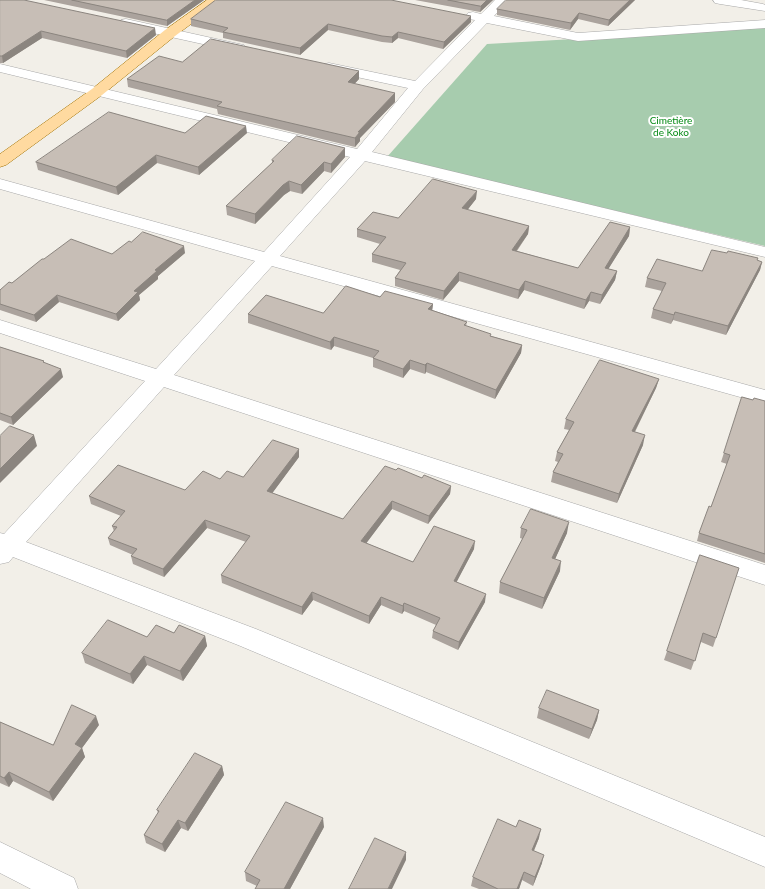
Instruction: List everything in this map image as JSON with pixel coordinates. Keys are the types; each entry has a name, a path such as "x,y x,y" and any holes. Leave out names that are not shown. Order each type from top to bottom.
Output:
{"main road":[{"path":"0,162 97,92 170,33 216,0"}],"street":[{"path":"502,0 418,86 361,155 159,378 3,547 247,637 765,852"},
{"path":"720,0 763,8"},
{"path":"462,14 578,37 765,24"},
{"path":"109,20 255,51"},
{"path":"317,65 418,86"},
{"path":"0,68 765,252"},
{"path":"0,184 765,397"},
{"path":"0,326 765,575"},
{"path":"0,857 44,885"}],"green space":[{"name":"Cimetière de Koko","path":"765,28 765,246 387,157 487,44"}],"building":[{"path":"0,0 24,0 155,28 126,51 41,31 0,56"},
{"path":"72,0 195,0 167,20"},
{"path":"216,0 391,0 471,16 444,42 398,32 392,37 382,36 328,24 300,48 223,32 228,28 191,19"},
{"path":"448,0 487,0 481,6"},
{"path":"506,0 630,0 609,20 579,13 571,23 497,9"},
{"path":"211,39 359,71 348,82 395,93 358,132 360,132 355,138 217,106 222,102 127,79 159,56 182,62"},
{"path":"109,112 185,133 206,116 246,126 198,167 156,155 116,187 36,162"},
{"path":"297,136 345,148 331,164 324,162 301,185 289,181 283,185 255,214 226,206 274,161 272,160"},
{"path":"433,179 477,191 462,208 529,226 512,250 578,268 610,222 630,227 605,268 617,271 602,295 591,292 586,300 525,281 519,290 459,272 444,291 395,278 406,263 372,254 386,237 357,229 373,212 398,218"},
{"path":"143,232 184,246 155,270 157,271 134,291 138,292 116,314 57,295 34,315 0,304 0,290 9,282 12,283 42,259 71,239 112,254 129,241 131,242"},
{"path":"712,250 727,253 728,251 758,258 757,260 762,262 728,326 675,312 674,315 653,309 666,283 647,278 657,259 702,271"},
{"path":"346,286 380,297 385,291 433,304 428,309 467,322 464,325 491,334 490,336 522,345 496,390 427,363 425,365 410,360 403,369 373,358 379,351 334,337 330,342 248,314 266,295 323,313"},
{"path":"0,347 44,361 43,362 61,369 11,417 0,413"},
{"path":"600,360 659,379 632,431 645,435 619,494 553,472 563,454 557,452 574,422 566,419"},
{"path":"742,397 765,401 765,554 699,533 709,506 711,507 730,455 724,453"},
{"path":"10,426 34,435 0,469 0,436"},
{"path":"273,440 299,449 267,491 343,519 385,466 396,470 398,468 422,478 424,475 451,486 429,516 392,501 361,541 413,562 434,526 475,541 454,581 486,594 459,642 433,631 440,618 404,603 403,606 381,597 369,616 312,592 302,607 221,575 250,536 205,520 163,569 131,556 137,549 108,538 117,527 112,526 125,511 89,496 118,465 185,490 203,471 220,479 227,471 243,477"},
{"path":"531,509 569,522 552,558 561,561 544,598 500,582 527,530 521,528"},
{"path":"700,555 739,568 716,638 703,633 695,661 667,651"},
{"path":"108,620 147,637 156,625 174,633 179,625 205,636 180,671 144,656 130,674 82,653"},
{"path":"547,690 599,710 592,729 539,708"},
{"path":"72,705 96,716 75,744 82,748 49,792 9,772 4,778 0,776 0,722 53,745"},
{"path":"195,753 222,766 185,823 178,820 162,844 144,835 159,811 157,810"},
{"path":"286,802 323,818 284,889 255,889 260,880 245,872"},
{"path":"498,819 516,827 519,820 541,829 532,850 544,855 535,877 524,872 517,889 498,889 473,877"},
{"path":"375,838 406,852 388,889 349,889"}]}
